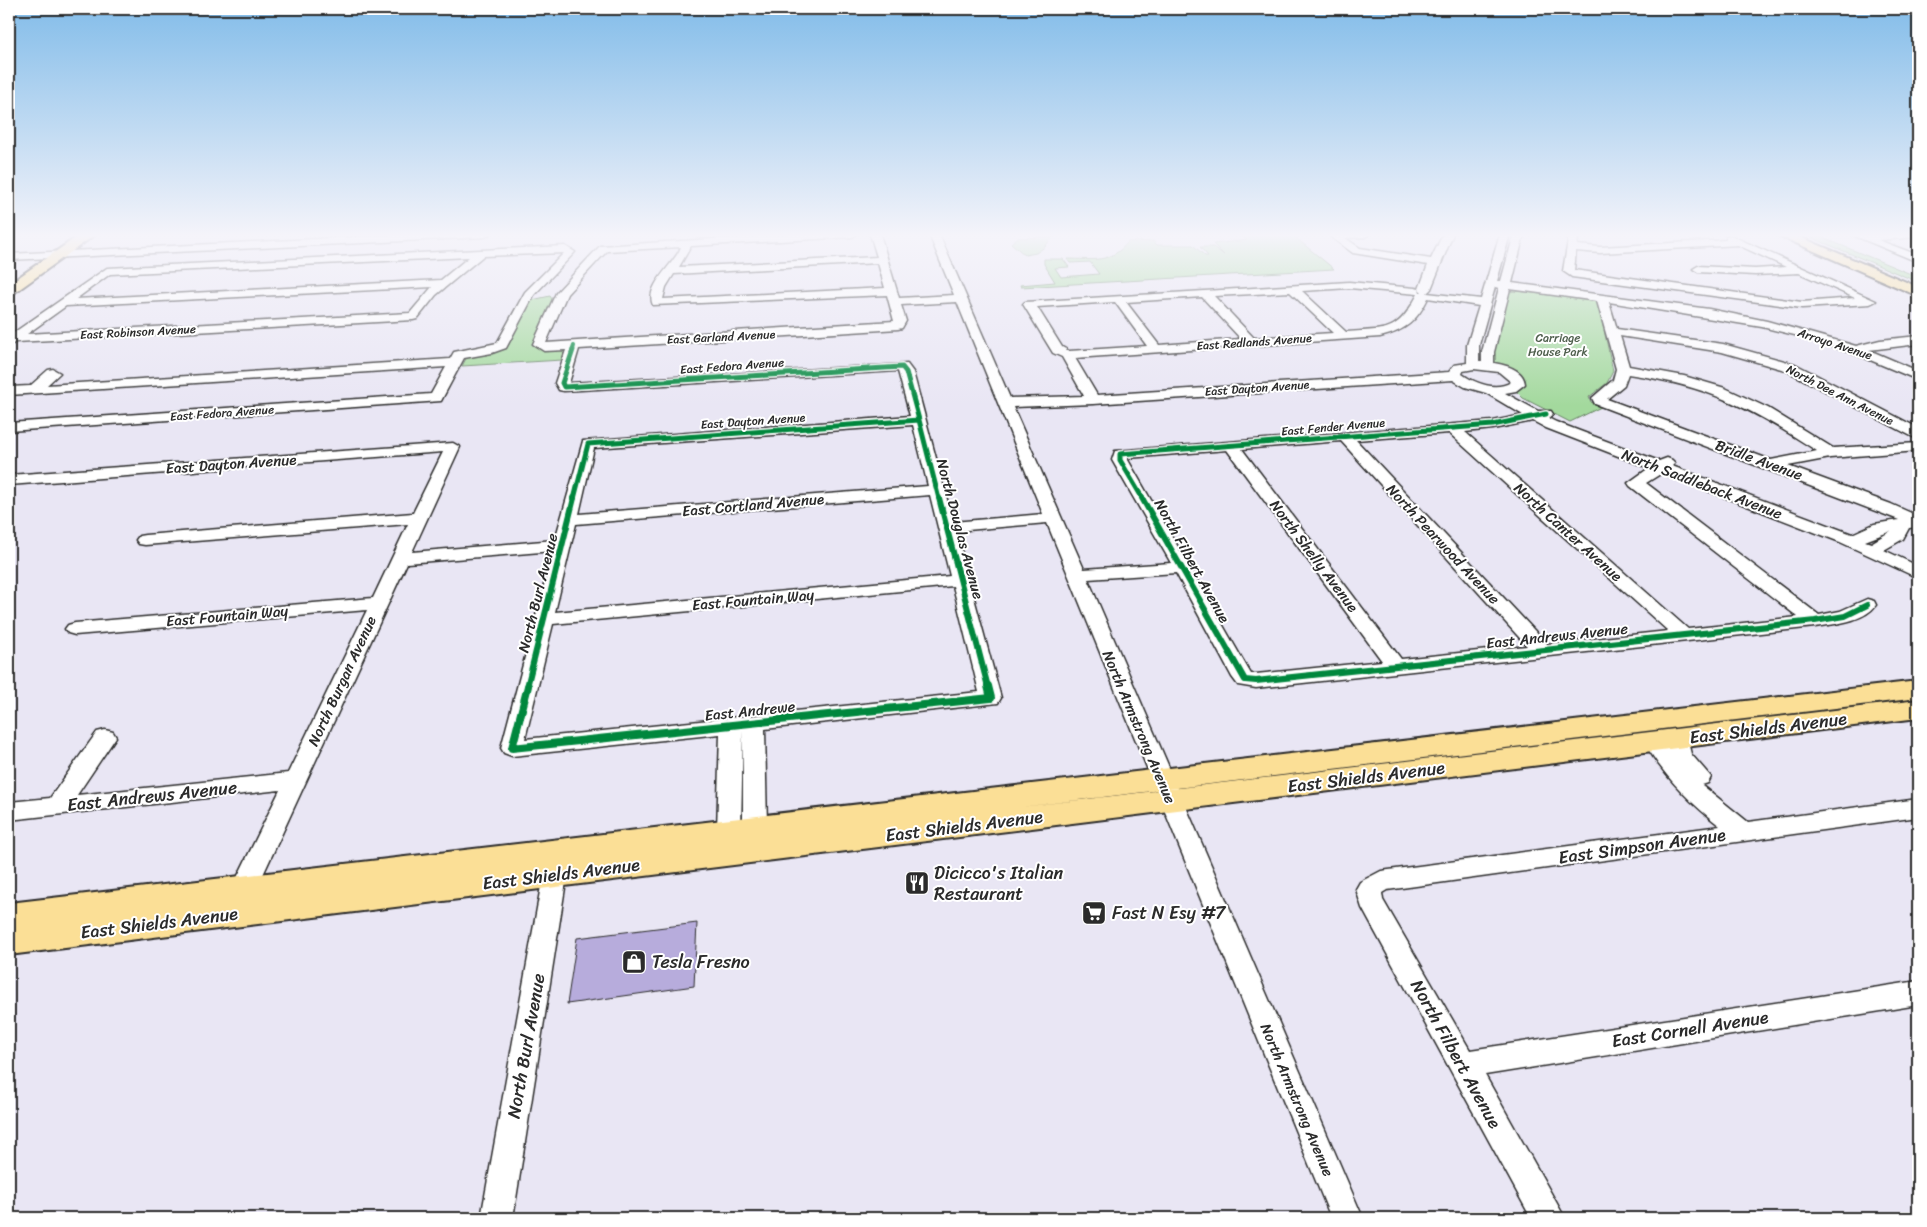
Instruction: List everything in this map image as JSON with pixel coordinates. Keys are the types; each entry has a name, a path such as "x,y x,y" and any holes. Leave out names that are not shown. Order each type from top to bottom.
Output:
{"main road":[{"name":"East Shields Avenue","path":"9,916 239,901 555,874 1804,702 1918,689"},
{"path":"1656,742 1656,735 1661,730 1767,717 1804,702"},
{"name":"East Shields Avenue","path":"9,941 239,901 742,828 1166,790 1656,742 1918,710"}],"street":[{"path":"10,340 79,291"},
{"path":"62,303 286,291"},
{"name":"East Robinson Avenue","path":"10,340 413,316 434,291"},
{"path":"9,391 455,363 459,355 466,352 488,350 502,345 532,291"},
{"path":"659,291 657,303 960,297"},
{"path":"891,291 892,297"},
{"name":"North Armstrong Avenue","path":"958,291 1347,1218"},
{"path":"1093,400 1067,355 1058,350 1029,304 1245,291"},
{"path":"1296,291 1344,336"},
{"path":"1419,291 1486,301"},
{"path":"1474,364 1472,358 1473,344 1488,291"},
{"path":"1488,366 1488,352 1504,291"},
{"name":"Arroyo Avenue","path":"1543,291 1692,309 1764,323 1856,350 1918,376"},
{"path":"1692,291 1692,309"},
{"path":"1708,291 1802,305 1866,303 1870,301"},
{"path":"1849,291 1870,301"},
{"name":"East Redlands Avenue","path":"1067,355 1380,333 1402,325 1414,314 1425,292"},
{"path":"529,294 562,293"},
{"name":"East Garland Avenue","path":"562,293 552,310 539,344 544,347 898,325 900,321 892,297"},
{"path":"1205,294 1252,342"},
{"path":"1602,298 1614,332 1623,369 1670,377 1720,391 1752,405 1830,453"},
{"path":"1118,299 1156,349"},
{"name":"North Dee Ann Avenue","path":"1614,332 1723,348 1790,368 1918,434"},
{"path":"1856,350 1880,344 1918,340"},
{"path":"564,387 562,383 574,346"},
{"path":"378,368 387,354"},
{"path":"266,375 279,360"},
{"name":"East Fedora Avenue","path":"9,427 436,398 455,363"},
{"path":"1474,364 1488,366 1515,376 1518,384 1508,389 1488,389 1471,385 1456,376 1455,371 1459,368 1474,364"},
{"name":"East Fedora Avenue","path":"564,387 902,367"},
{"name":"North Douglas Avenue","path":"902,367 906,372 948,526 991,698"},
{"name":"Bridle Avenue","path":"1623,369 1619,382 1599,398 1600,401 1772,464 1913,522"},
{"path":"151,382 164,370"},
{"path":"34,389 53,373"},
{"name":"East Dayton Avenue","path":"1007,406 1049,406 1057,402 1456,376"},
{"name":"North Saddleback Avenue","path":"1488,389 1540,415 1664,465 1877,547 1918,560"},
{"name":"North Saddleback Avenue","path":"1508,389 1540,415"},
{"name":"East Fender Avenue","path":"1120,454 1493,425 1540,415"},
{"name":"East Dayton Avenue","path":"588,444 919,420"},
{"name":"North Canter Avenue","path":"1452,428 1684,635"},
{"name":"North Pearwood Avenue","path":"1345,437 1542,650"},
{"name":"North Burl Avenue","path":"512,748 588,444"},
{"name":"North Shelly Avenue","path":"1232,446 1396,666"},
{"path":"1772,464 1830,453 1918,447"},
{"name":"East Dayton Avenue","path":"9,480 453,448"},
{"name":"North Burgan Avenue","path":"239,901 399,558 453,448"},
{"name":"North Filbert Avenue","path":"1120,454 1120,460 1180,562 1245,680"},
{"path":"1664,465 1636,483 1816,621"},
{"name":"East Cortland Avenue","path":"569,520 937,490"},
{"path":"145,540 418,518"},
{"path":"948,526 1052,518"},
{"path":"1855,538 1880,528 1913,522"},
{"path":"1877,547 1897,535 1913,522"},
{"path":"399,558 563,545"},
{"name":"North Saddleback Avenue","path":"1877,547 1918,572"},
{"path":"1074,571 1180,562"},
{"name":"East Fountain Way","path":"544,619 961,580"},
{"name":"East Fountain Way","path":"75,629 378,603"},
{"name":"East Andrews Avenue","path":"1245,680 1256,681 1816,621 1845,616 1867,605"},
{"name":"East Andrewe","path":"512,748 991,698"},
{"path":"742,828 754,723"},
{"path":"731,725 742,828"},
{"path":"57,806 105,737"},
{"path":"1684,738 1678,744 1678,751 1685,762 1736,814 1745,832"},
{"path":"1656,742 1670,764 1714,809 1745,832"},
{"name":"East Andrews Avenue","path":"9,811 296,780"},
{"name":"East Simpson Avenue","path":"1369,889 1381,881 1918,808"},
{"name":"North Burl Avenue","path":"497,1218 555,874"},
{"name":"North Filbert Avenue","path":"1369,889 1371,901 1548,1218"},
{"name":"East Cornell Avenue","path":"1462,1065 1918,993"}],"green space":[{"name":"Carriage House Park","path":"1518,291 1590,300 1598,303 1613,371 1607,383 1589,397 1591,402 1601,407 1570,422 1523,398 1516,391 1523,384 1492,361 1508,292"},
{"path":"550,296 552,299 532,344 540,349 565,350 562,360 462,366 467,357 495,352 508,346 532,300"}],"building":[{"name":"Tesla Fresno","path":"697,923 694,986 567,1004 577,938"}],"cycle path":[{"path":"574,346 562,383 564,387 902,367 906,372 991,698 512,748 588,444 919,420"},
{"path":"1546,414 1493,425 1120,454 1120,460 1245,680 1256,681 1815,621 1845,616 1867,605"}],"place":[{"name":"Dicicco's Italian Restaurant","path":"917,883"},
{"name":"Fast N Esy #7","path":"1094,913"},
{"name":"Tesla Fresno","path":"634,962"}]}
